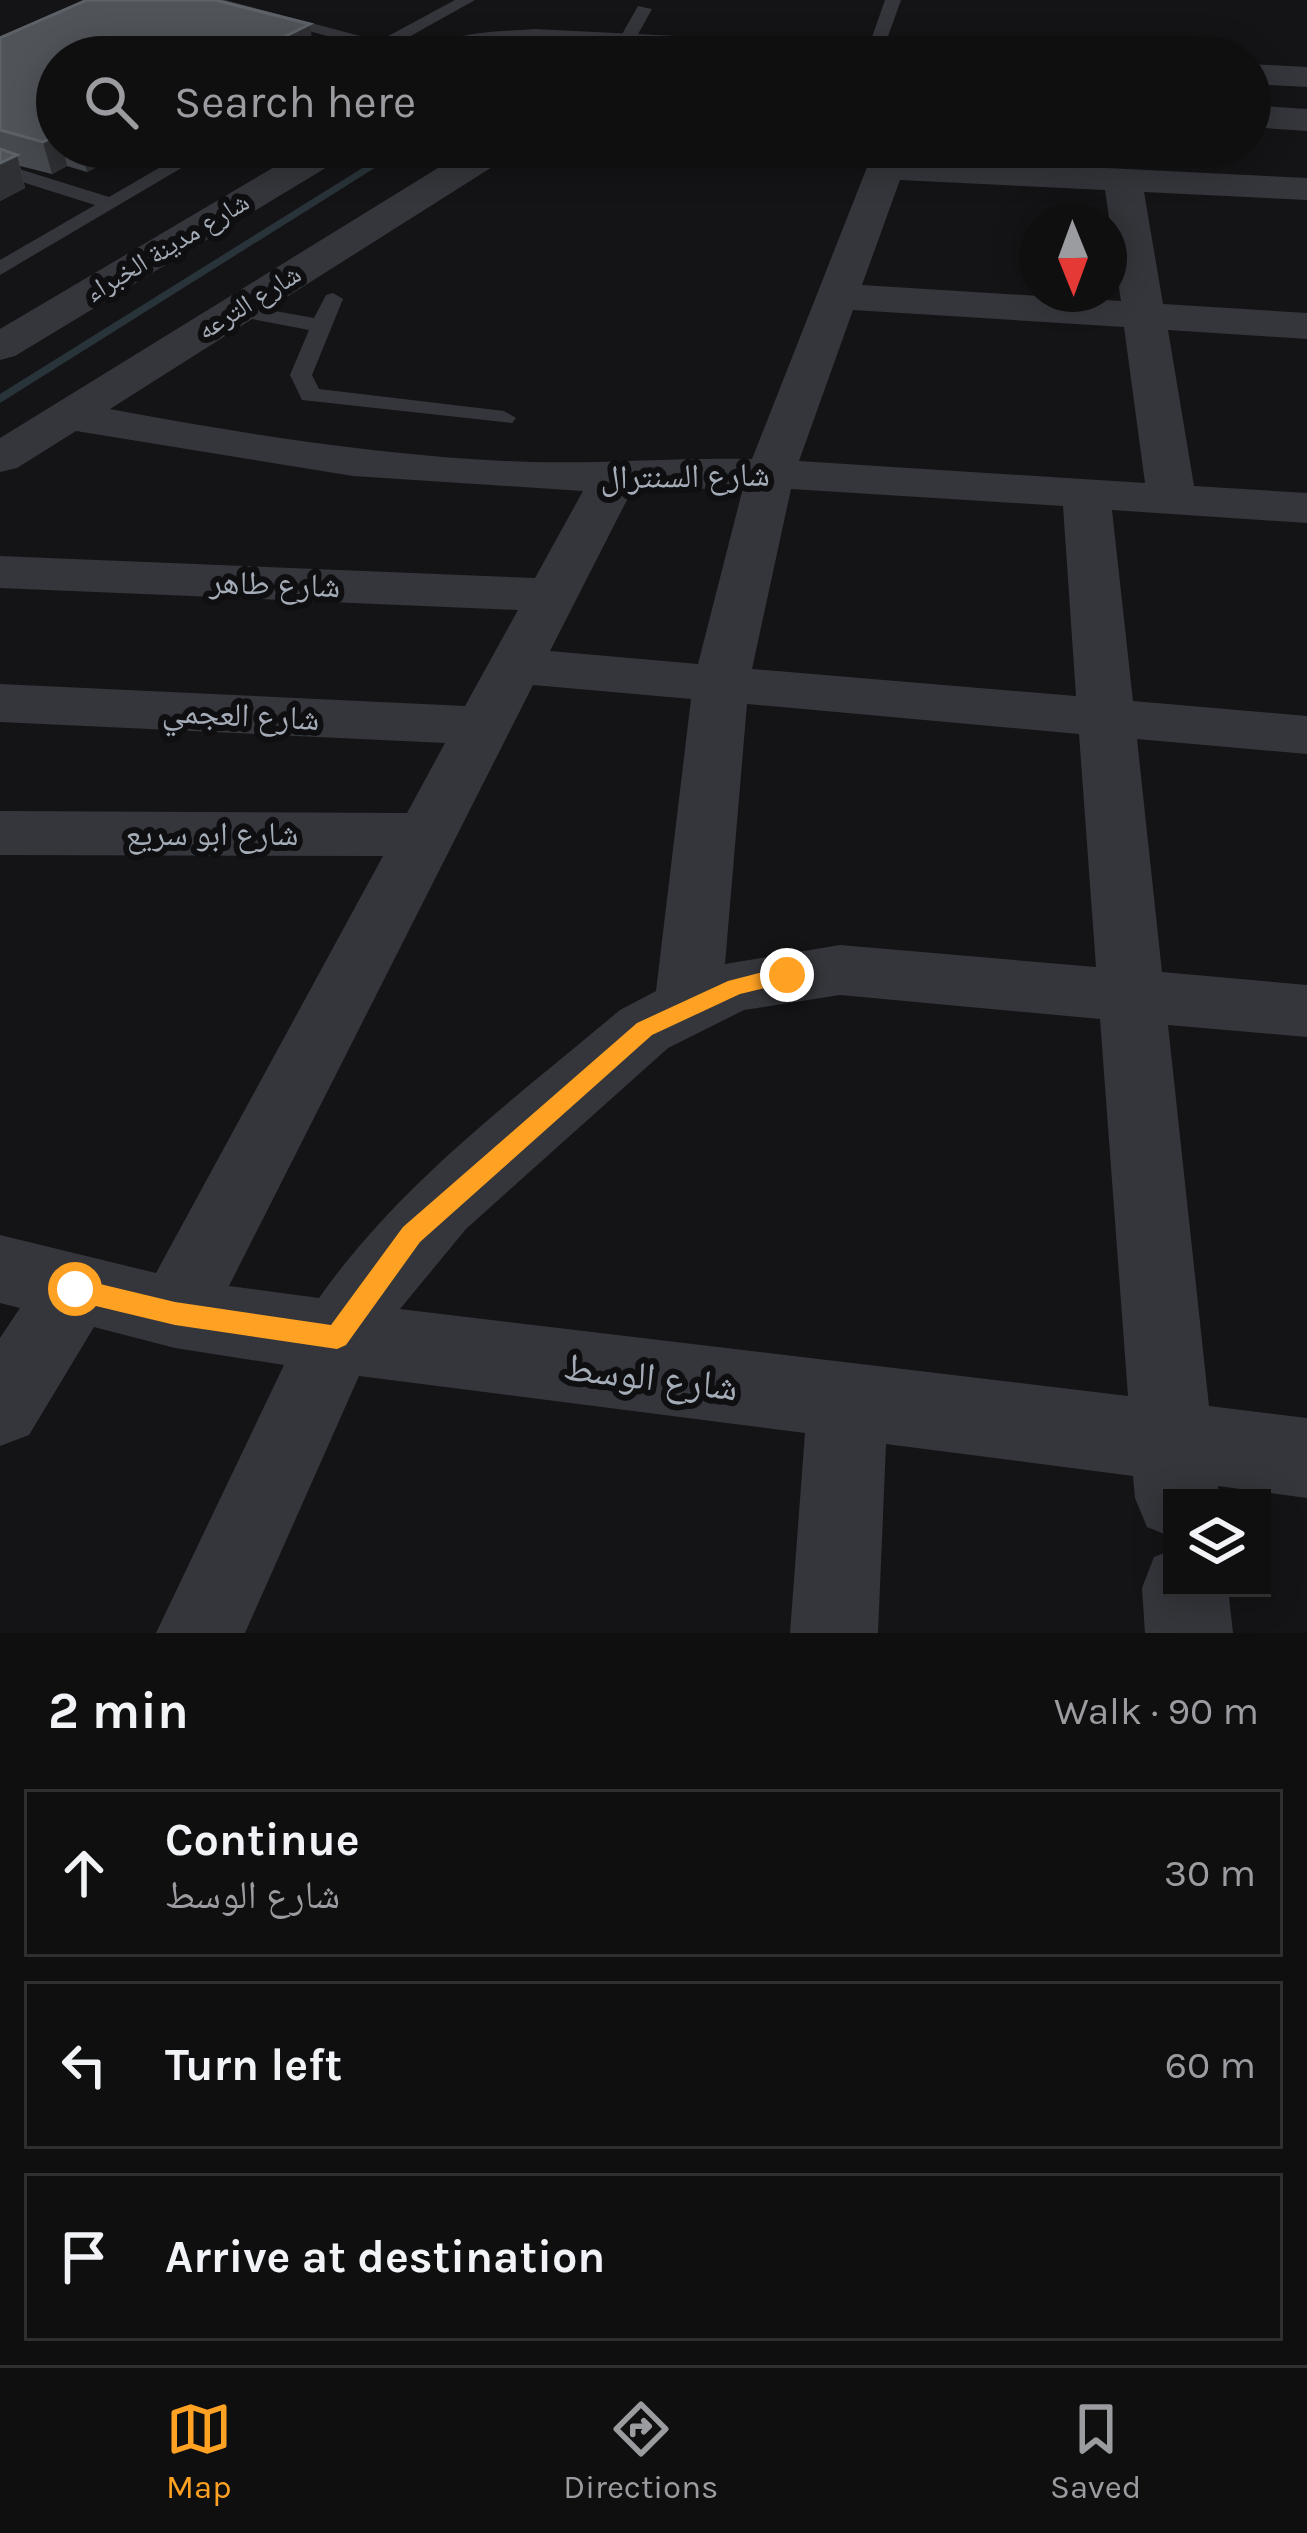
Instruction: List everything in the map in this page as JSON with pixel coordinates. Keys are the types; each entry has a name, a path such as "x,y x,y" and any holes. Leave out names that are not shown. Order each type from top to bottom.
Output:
{"street":[{"path":"1271,75 1307,77"},
{"path":"1271,95 1307,97"},
{"path":"1271,117 1307,120"},
{"name":"شارع مدينة الخبراء","path":"0,313 246,168"},
{"name":"شارع مدينة الخبراء","path":"0,347 299,168"},
{"name":"شارع الترعه","path":"0,458 464,168"},
{"path":"688,1005 721,684 770,474 885,168"},
{"path":"1001,168 1123,180 1307,189"},
{"path":"1123,180 1172,500"},
{"path":"838,296 1307,326"},
{"name":"شارع السنترال","path":"67,415 314,459 400,469 615,476 670,471 770,474 1307,508"},
{"path":"175,1313 615,476"},
{"path":"1086,494 1175,1470"},
{"name":"شارع طاهر","path":"0,572 550,595"},
{"path":"514,666 1307,735"},
{"name":"شارع العجمي","path":"0,703 482,726"},
{"name":"شارع ابو سريع","path":"0,833 425,835"},
{"path":"200,1633 337,1337 385,1266 440,1206 644,1029 736,986 840,970 1307,1011"},
{"name":"شارع الوسط","path":"0,1269 175,1313 848,1402 1175,1470 1307,1458"},
{"path":"0,1408 75,1289"},
{"path":"834,1633 848,1402"},
{"path":"1186,1597 1189,1633"}],"lane":[{"path":"207,0 342,36"},
{"path":"399,36 467,0"},
{"path":"880,36 892,0"},
{"path":"629,36 644,9"},
{"path":"0,269 173,168"},
{"path":"0,169 112,204"},
{"path":"333,298 301,375 310,394 504,418"},
{"path":"236,310 321,326"}],"building":[{"path":"87,0 215,0 310,24 286,36 36,36 36,140 0,130 0,38"},
{"path":"0,149 17,155 0,163"}],"waterway":[{"path":"0,399 369,168"}],"route":[{"path":"75,1289 175,1313 337,1337 385,1266 440,1206 644,1029 736,986 787,975"}]}
